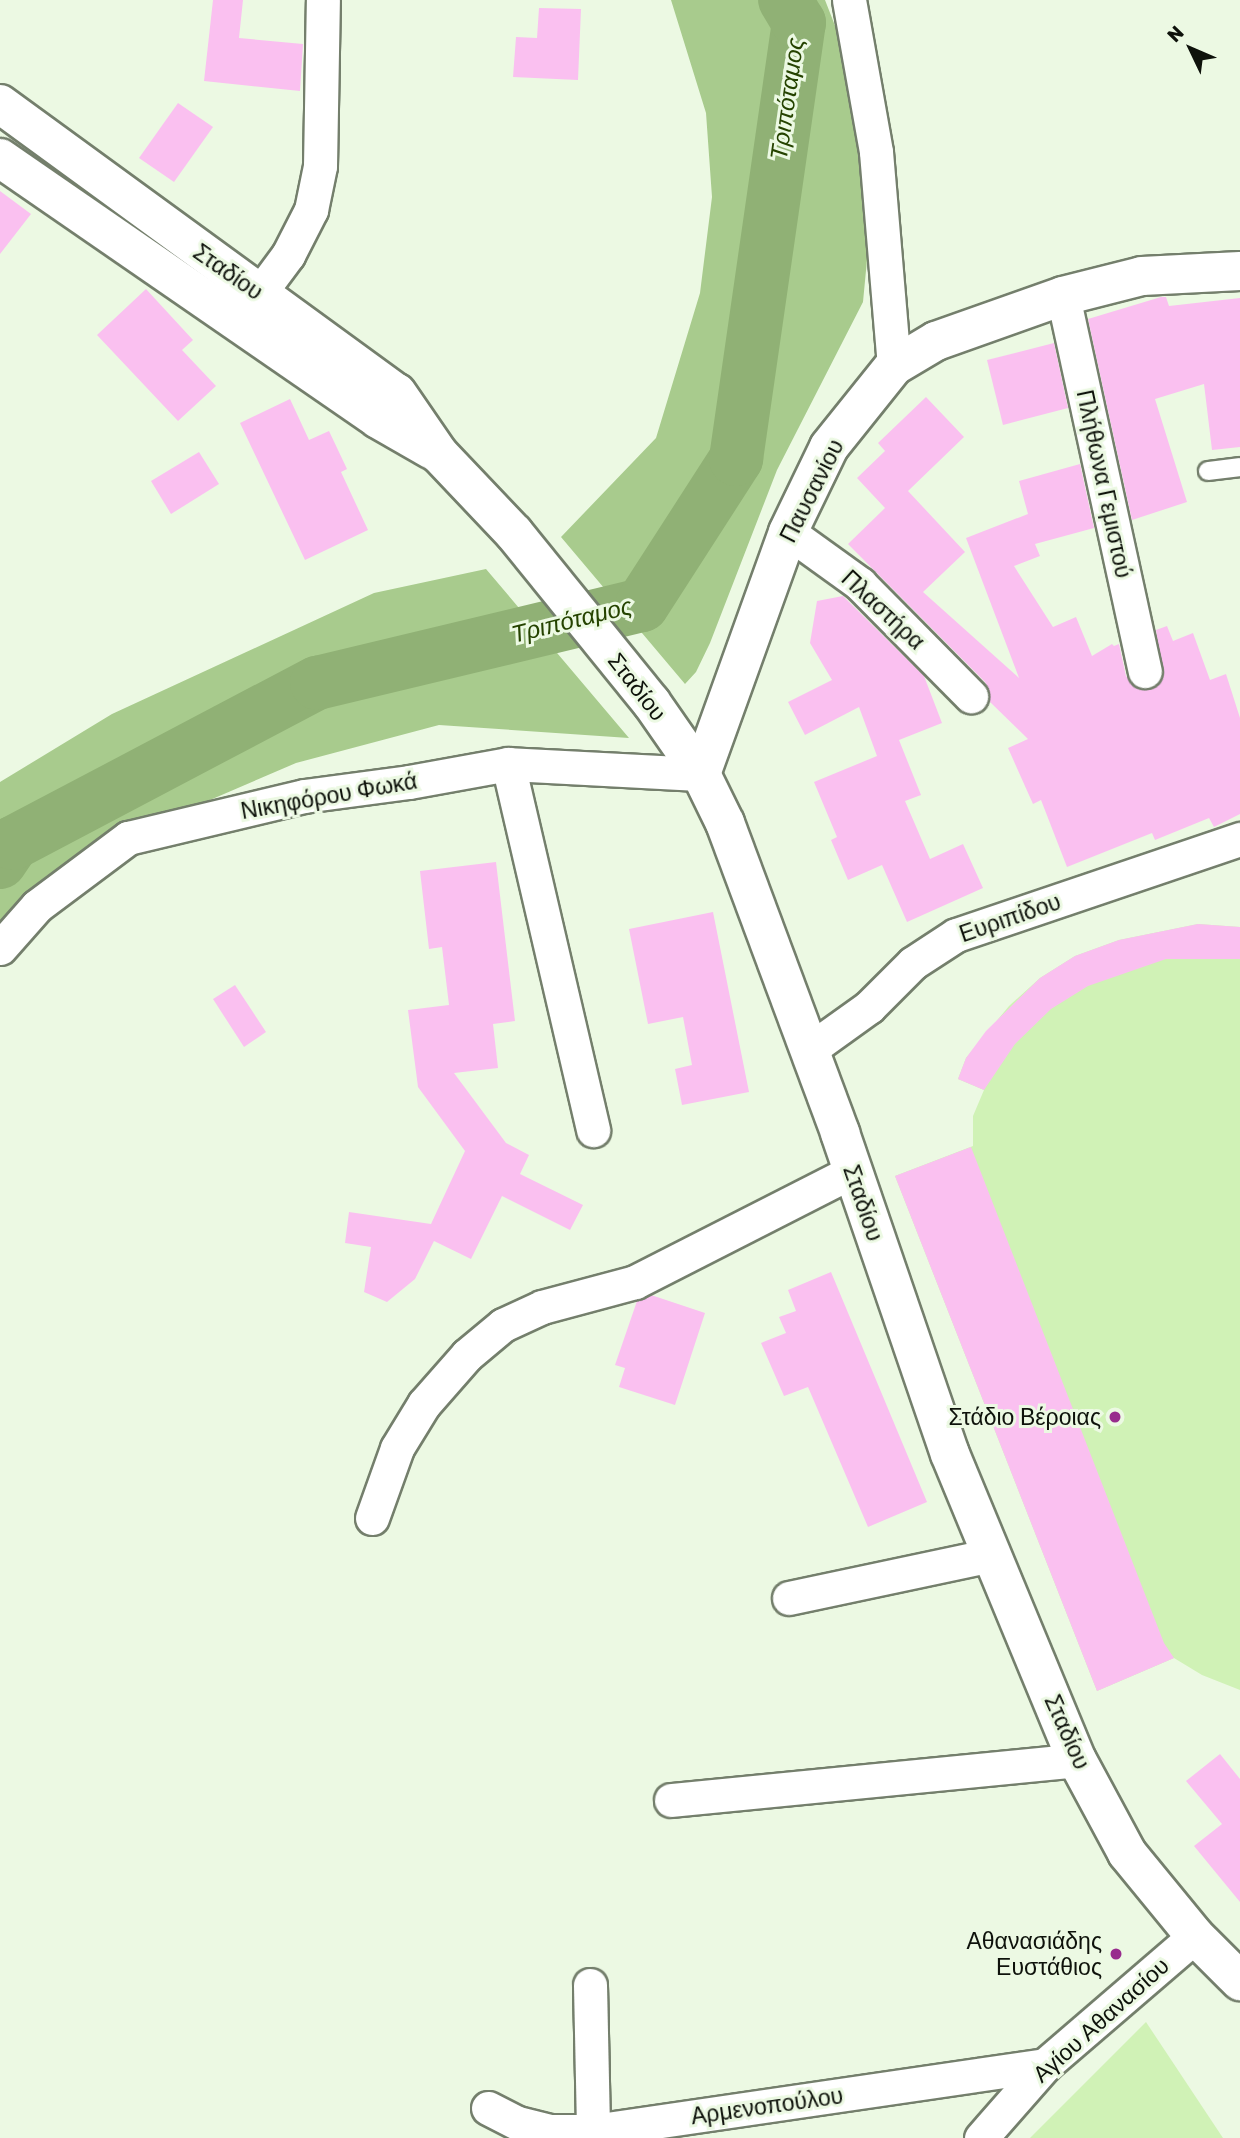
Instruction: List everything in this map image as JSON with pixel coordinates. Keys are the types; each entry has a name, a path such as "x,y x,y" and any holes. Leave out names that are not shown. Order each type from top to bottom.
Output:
{"main road":[{"name":"Σταδίου","path":"0,104 397,393 439,454 514,533 651,702 701,774 725,823 809,1050 950,1454 1077,1760 1127,1853 1195,1936 1240,1980"},
{"name":"Σταδίου","path":"0,158 378,419 439,454"},
{"name":"Παυσανίου","path":"701,774 789,532 829,447 894,366 936,341 1063,296 1142,276 1240,271"}],"street":[{"path":"259,294 288,254 311,210 320,166 323,0"},
{"path":"849,0 876,152 894,366"},
{"name":"Πλήθωνα Γεμιστού","path":"1063,296 1145,671"},
{"name":"Πλαστήρα","path":"789,532 860,584 971,695"},
{"path":"508,764 593,1130"},
{"name":"Νικηφόρου Φωκά","path":"0,948 37,906 128,838 304,796 409,782 508,764 701,774"},
{"name":"Ευριπίδου","path":"809,1050 869,1007 913,963 956,934 1240,839"},
{"path":"372,1518 397,1448 424,1404 467,1354 503,1325 542,1307 635,1282 851,1172"},
{"path":"789,1598 991,1555"},
{"path":"671,1800 1077,1760"},
{"name":"Αγίου Αθανασίου","path":"981,2138 1045,2065 1195,1936"},
{"path":"590,1985 593,2131"},
{"name":"Αρμενοπούλου","path":"488,2108 518,2123 551,2131 593,2131 1045,2065"}],"lane":[{"path":"1208,471 1240,467"}],"green space":[{"path":"671,0 825,0 848,59 876,166 863,302 777,470 710,643 696,672 685,684 561,537 656,438 700,293 712,197 706,113"},
{"path":"486,569 629,738 439,725 296,763 210,800 94,864 0,946 0,782 112,714 374,593"},
{"name":"Στάδιο Βέροιας","path":"1198,924 1240,927 1240,1690 1202,1675 1174,1658 1097,1691 895,1176 973,1146 973,1116 984,1090 958,1079 966,1058 1009,1006 1040,978 1075,956 1119,940"},
{"path":"1146,2022 1223,2138 1030,2138"}],"building":[{"path":"213,0 243,0 239,38 303,44 300,91 204,81"},
{"path":"539,8 581,9 578,80 513,77 516,37 537,38"},
{"path":"178,103 213,127 174,182 139,158"},
{"path":"0,191 31,214 0,254"},
{"path":"146,289 193,340 182,350 216,386 178,421 97,335"},
{"path":"1166,297 1169,306 1240,298 1240,447 1212,450 1204,384 1155,399 1187,502 1132,520 1088,319"},
{"path":"1054,343 1068,408 1003,425 987,360"},
{"path":"926,397 964,437 908,491 965,552 923,592 1019,678 966,538 1028,514 1019,481 1080,464 1094,528 1035,544 1040,556 1014,566 1053,627 1076,617 1092,656 1112,644 1119,644 1126,676 1139,689 1150,690 1158,685 1163,676 1156,630 1167,626 1173,641 1193,633 1210,680 1226,674 1240,718 1240,814 1214,827 1209,818 1155,840 1152,833 1067,867 1041,800 1033,804 1008,748 1028,739 989,701 989,690 985,682 848,544 885,508 857,478 885,451 878,443"},
{"path":"290,399 309,440 329,431 347,469 341,472 368,530 305,560 240,423"},
{"path":"199,452 219,484 171,514 151,481"},
{"path":"843,596 924,676 942,723 899,740 921,795 905,801 930,859 963,844 983,888 907,922 882,865 848,880 831,840 837,837 814,782 877,756 859,707 805,735 788,702 832,680 810,643 817,601"},
{"path":"496,862 515,1021 493,1024 498,1068 454,1073 506,1143 529,1155 520,1174 583,1205 570,1230 502,1196 471,1259 434,1241 415,1279 387,1302 364,1292 371,1247 345,1243 349,1212 431,1224 465,1151 418,1087 408,1010 449,1005 442,947 429,949 420,871"},
{"path":"713,912 749,1092 682,1105 675,1069 692,1065 683,1017 648,1024 629,929"},
{"path":"1198,924 1240,927 1240,959 1166,959 1088,986 1051,1009 1015,1044 984,1090 958,1079 966,1058 986,1031 1040,978 1075,956 1119,940"},
{"path":"235,985 266,1032 244,1047 213,999"},
{"path":"971,1147 1164,1643 1174,1658 1097,1691 895,1176"},
{"path":"831,1272 927,1502 868,1527 808,1387 784,1396 761,1343 786,1333 779,1317 796,1311 788,1290"},
{"path":"651,1295 705,1313 675,1405 619,1387 625,1368 615,1365 637,1301"},
{"path":"1220,1754 1240,1779 1240,1902 1194,1846 1222,1824 1186,1781"}],"waterway":[{"name":"Τριπόταμος","path":"0,862 13,843 317,683 642,605 736,459 799,23 785,0"}],"place":[{"name":"Στάδιο Βέροιας","path":"1115,1417"},
{"name":"Αθανασιάδης Ευστάθιος","path":"1116,1954"}]}
